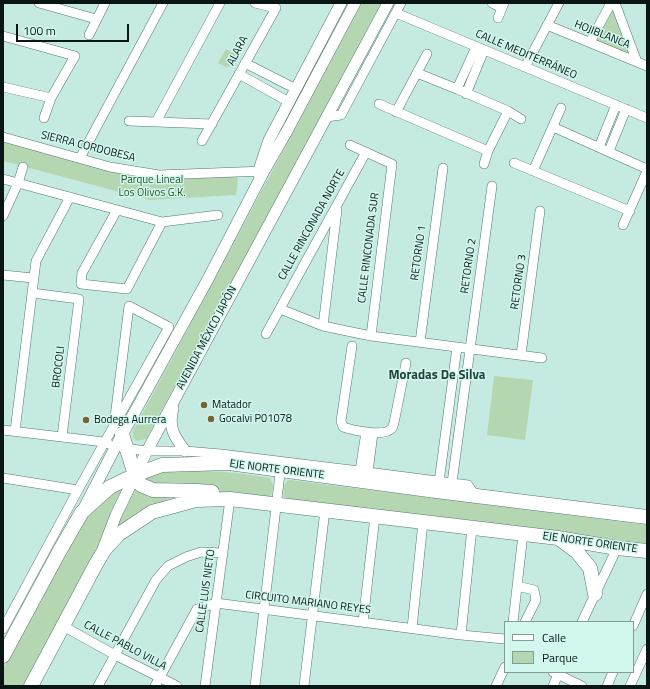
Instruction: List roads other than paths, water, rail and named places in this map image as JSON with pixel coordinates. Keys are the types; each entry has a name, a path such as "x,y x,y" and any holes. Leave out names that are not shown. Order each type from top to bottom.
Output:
{"main road":[{"path":"120,438 135,475 141,484 153,490 223,493 230,499"},
{"path":"209,464 221,454"},
{"name":"EJE NORTE ORIENTE","path":"3,656 82,512 110,486 162,465 229,463 281,466 314,474 647,517"},
{"path":"314,474 326,467"},
{"name":"EJE NORTE ORIENTE","path":"31,686 105,549 119,534 152,512 196,500 230,499 558,538 617,548 647,551"},
{"path":"558,538 577,552 590,568 595,594"}],"street":[{"path":"39,3 96,19"},
{"path":"89,35 105,3"},
{"path":"80,158 163,3"},
{"path":"156,122 220,3"},
{"name":"ALARA","path":"202,141 276,8 255,3"},
{"path":"82,512 120,438 208,279 256,186 269,140 341,3"},
{"path":"261,171 287,131 355,3"},
{"name":"AVENIDA MÉXICO JAPÓN","path":"96,564 116,515 147,451 388,3"},
{"path":"326,117 341,115 401,3"},
{"path":"492,3 503,5 498,18"},
{"path":"525,67 558,3"},
{"path":"590,42 611,3"},
{"path":"615,3 637,62"},
{"name":"CALLE MEDITERRÁNEO","path":"396,13 647,118"},
{"name":"HOJIBLANCA","path":"547,25 647,66"},
{"path":"3,36 75,56 52,98 44,118"},
{"path":"458,89 480,48"},
{"path":"466,94 480,48"},
{"path":"396,112 427,54"},
{"path":"245,62 296,89"},
{"path":"417,73 458,89 466,94 508,111 522,119"},
{"path":"239,74 289,102"},
{"path":"3,87 52,98"},
{"path":"379,104 488,151"},
{"path":"599,147 616,105"},
{"path":"533,171 561,108"},
{"path":"609,151 626,109"},
{"path":"484,164 488,151 508,111"},
{"path":"129,121 212,124"},
{"path":"553,127 609,151 647,170 623,225"},
{"name":"SIERRA CORDOBESA","path":"3,137 110,167 159,175 261,171"},
{"path":"350,145 366,152"},
{"name":"CALLE RINCONADA SUR","path":"366,152 392,164 371,336"},
{"name":"CALLE RINCONADA NORTE","path":"266,334 366,152"},
{"path":"514,163 630,211"},
{"path":"3,216 18,183 23,167"},
{"name":"RETORNO 1","path":"420,342 443,168"},
{"path":"3,179 162,222 218,215"},
{"name":"RETORNO 2","path":"452,483 458,428 492,186"},
{"path":"15,431 36,261 70,198"},
{"path":"323,326 338,204"},
{"path":"117,210 82,274 81,284 127,289 162,222"},
{"name":"RETORNO 3","path":"521,355 540,211"},
{"path":"3,275 33,278"},
{"name":"BROCOLI","path":"32,293 79,299 62,437"},
{"path":"129,306 169,327 120,438 127,322 129,306"},
{"path":"280,309 323,326 371,336 542,358"},
{"path":"352,346 341,421 343,427 369,433 388,431 391,429 394,423 406,363"},
{"path":"439,482 457,347"},
{"path":"175,398 171,414 172,428 175,438 185,451"},
{"path":"446,427 458,428"},
{"path":"3,430 104,442 120,438 147,451 185,451 221,454 281,466 326,467 468,485 475,495"},
{"path":"364,471 369,433"},
{"path":"3,629 104,442 120,438"},
{"path":"255,686 281,466"},
{"path":"3,478 78,490"},
{"name":"CALLE LUIS NIETO","path":"205,686 230,499"},
{"path":"304,686 325,510"},
{"path":"363,622 375,516"},
{"path":"412,628 423,522"},
{"path":"461,634 472,528"},
{"path":"514,621 522,534"},
{"path":"582,621 617,548"},
{"path":"98,686 156,580 168,566 186,557 201,552 223,553"},
{"path":"517,586 534,590 536,600 525,621"},
{"path":"634,624 647,594"},
{"name":"CIRCUITO MARIANO REYES","path":"157,682 197,608 216,604 504,639"},
{"name":"CALLE PABLO VILLA","path":"63,626 115,655 157,682 177,686"},
{"path":"630,686 647,649"},
{"path":"496,686 504,669"},
{"path":"553,686 557,673 582,686"},
{"path":"607,686 613,673"}],"place":[{"name":"Matador","path":"204,405"},
{"name":"Gocalvi P01078","path":"211,419"},
{"name":"Bodega Aurrera","path":"86,420"}],"district":[{"name":"Moradas De Silva","path":"437,376"}],"park label":[{"name":"Parque Lineal Los Olivos G.K.","path":"152,186"}]}
